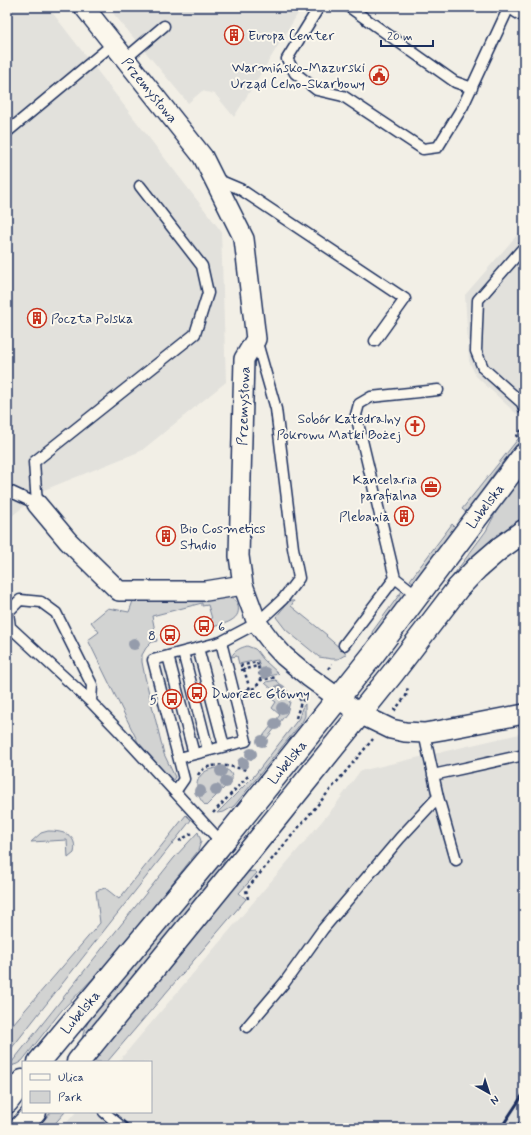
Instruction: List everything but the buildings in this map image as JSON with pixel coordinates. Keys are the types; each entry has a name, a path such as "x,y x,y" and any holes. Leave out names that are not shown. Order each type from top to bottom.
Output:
{"street":[{"name":"Przemysłowa","path":"84,7 203,157 244,239 256,339 244,358 239,556 242,585 257,623 272,643 284,656 309,677 360,714"},
{"path":"519,7 524,10"},
{"name":"Lubelska","path":"40,1061 222,843 339,698 524,455"},
{"path":"37,504 68,541 119,591 206,591 242,585"},
{"name":"Lubelska","path":"79,1061 360,714 458,588 477,568 499,549 524,531"},
{"path":"360,714 391,728 405,732 424,733 524,714"},
{"path":"7,1102 20,1081"},
{"path":"20,1128 34,1113"}],"lane":[{"path":"319,7 287,58 295,73 317,90 344,96 422,149 438,147 463,106 509,7"},
{"path":"349,7 455,82 472,88"},
{"path":"125,59 164,26"},
{"path":"7,132 113,44"},
{"path":"214,178 240,189 405,299 374,341"},
{"path":"7,490 37,504 34,462 195,334 208,293 202,266 140,186"},
{"path":"523,404 483,368 476,350 478,300 524,247"},
{"path":"175,792 184,779 153,660 221,642 257,623 283,599 299,578 293,548 276,409 256,339"},
{"path":"418,596 395,578 356,415 359,404 371,397 438,390"},
{"path":"344,645 395,578"},
{"path":"91,702 92,685 56,613 41,602 20,600 8,612 10,627 91,702 222,843"},
{"path":"179,758 246,741 221,642"},
{"path":"198,648 224,746"},
{"path":"183,652 208,750"},
{"path":"168,656 194,754"},
{"path":"424,733 438,797 456,860"},
{"path":"433,775 524,755"},
{"path":"247,1027 285,982 323,929 400,838 438,797"},
{"path":"105,1113 123,1128"}],"path":[{"path":"235,667 257,662 261,680"},
{"path":"328,669 332,664"},
{"path":"258,666 244,669 250,690 255,688 261,680 277,677"},
{"path":"299,698 302,702"},
{"path":"292,723 297,717 300,704 304,699"},
{"path":"248,900 246,890 370,742"},
{"path":"197,777 199,773 210,766 222,765 248,770"},
{"path":"213,813 250,775"},
{"path":"179,841 197,830"}],"shaded area":[{"path":"7,7 48,7 221,231 226,382 141,451 44,490 7,520"},
{"path":"108,7 302,7 234,117 215,94 202,91 188,103"},
{"path":"524,227 524,421 476,376 469,361 465,295"},
{"path":"524,733 524,1128 62,1128 75,1113 152,1113 152,1061 119,1061 334,807 360,771"}],"green space":[{"path":"522,434 522,438 495,472 467,513 462,509"},
{"path":"524,466 524,520 495,541 454,579 452,577 486,531 512,482"},
{"path":"452,524 456,528 415,582 410,580"},
{"path":"402,591 405,593 405,596 374,636 372,632"},
{"path":"227,596 237,602 237,616 229,622 218,626 208,628 206,621 212,619 208,605 202,606 202,603 152,616 157,641 152,642 146,648 142,655 142,662 164,754 175,777 173,780 138,742 88,640 99,632 91,622 108,608 129,612 133,601 180,601"},
{"path":"289,601 294,601 291,606 327,635 326,636 347,654 338,659 319,657 286,630 276,617"},
{"path":"247,646 255,649 279,674 262,677 258,660 239,664 237,656 231,657 238,650"},
{"path":"276,680 287,690 290,702 287,713 262,743 259,741 280,715 272,708 276,702 268,696 273,690 265,683"},
{"path":"305,704 305,716 302,722 234,806 224,812 217,813 254,776 299,718"},
{"path":"217,768 230,772 232,780 206,806 198,794 197,782 203,773"},
{"path":"186,815 191,820 7,1054 7,1031 100,923 96,891 105,888 119,899"},
{"path":"48,831 64,833 72,838 75,847 74,853 68,858 67,840 31,842 41,833"},
{"path":"198,832 201,841 198,851 108,963 62,1010 22,1061 8,1067 174,858"},
{"path":"226,850 228,854 212,884 83,1041 84,1030 92,1015"},
{"path":"255,871 257,873 239,893 246,899 108,1061 91,1061 246,872"},
{"path":"50,1113 64,1113 51,1128 37,1128"}],"railway":[{"path":"501,1128 524,1093"},
{"path":"517,1128 524,1117"}],"place":[{"name":"Europa Center","path":"234,35"},
{"name":"Warmińsko-Mazurski Urząd Celno-Skarbowy","path":"379,75"},
{"name":"Poczta Polska","path":"37,318"},
{"name":"Sobór Katedralny Pokrowu Matki Bożej","path":"415,426"},
{"name":"Kancelaria parafialna","path":"431,487"},
{"name":"Plebania","path":"404,516"},
{"name":"Bio Cosmetics Studio","path":"166,536"},
{"name":"6","path":"204,626"},
{"name":"8","path":"170,635"},
{"name":"Dworzec Główny","path":"197,693"},
{"name":"5","path":"172,699"}]}
